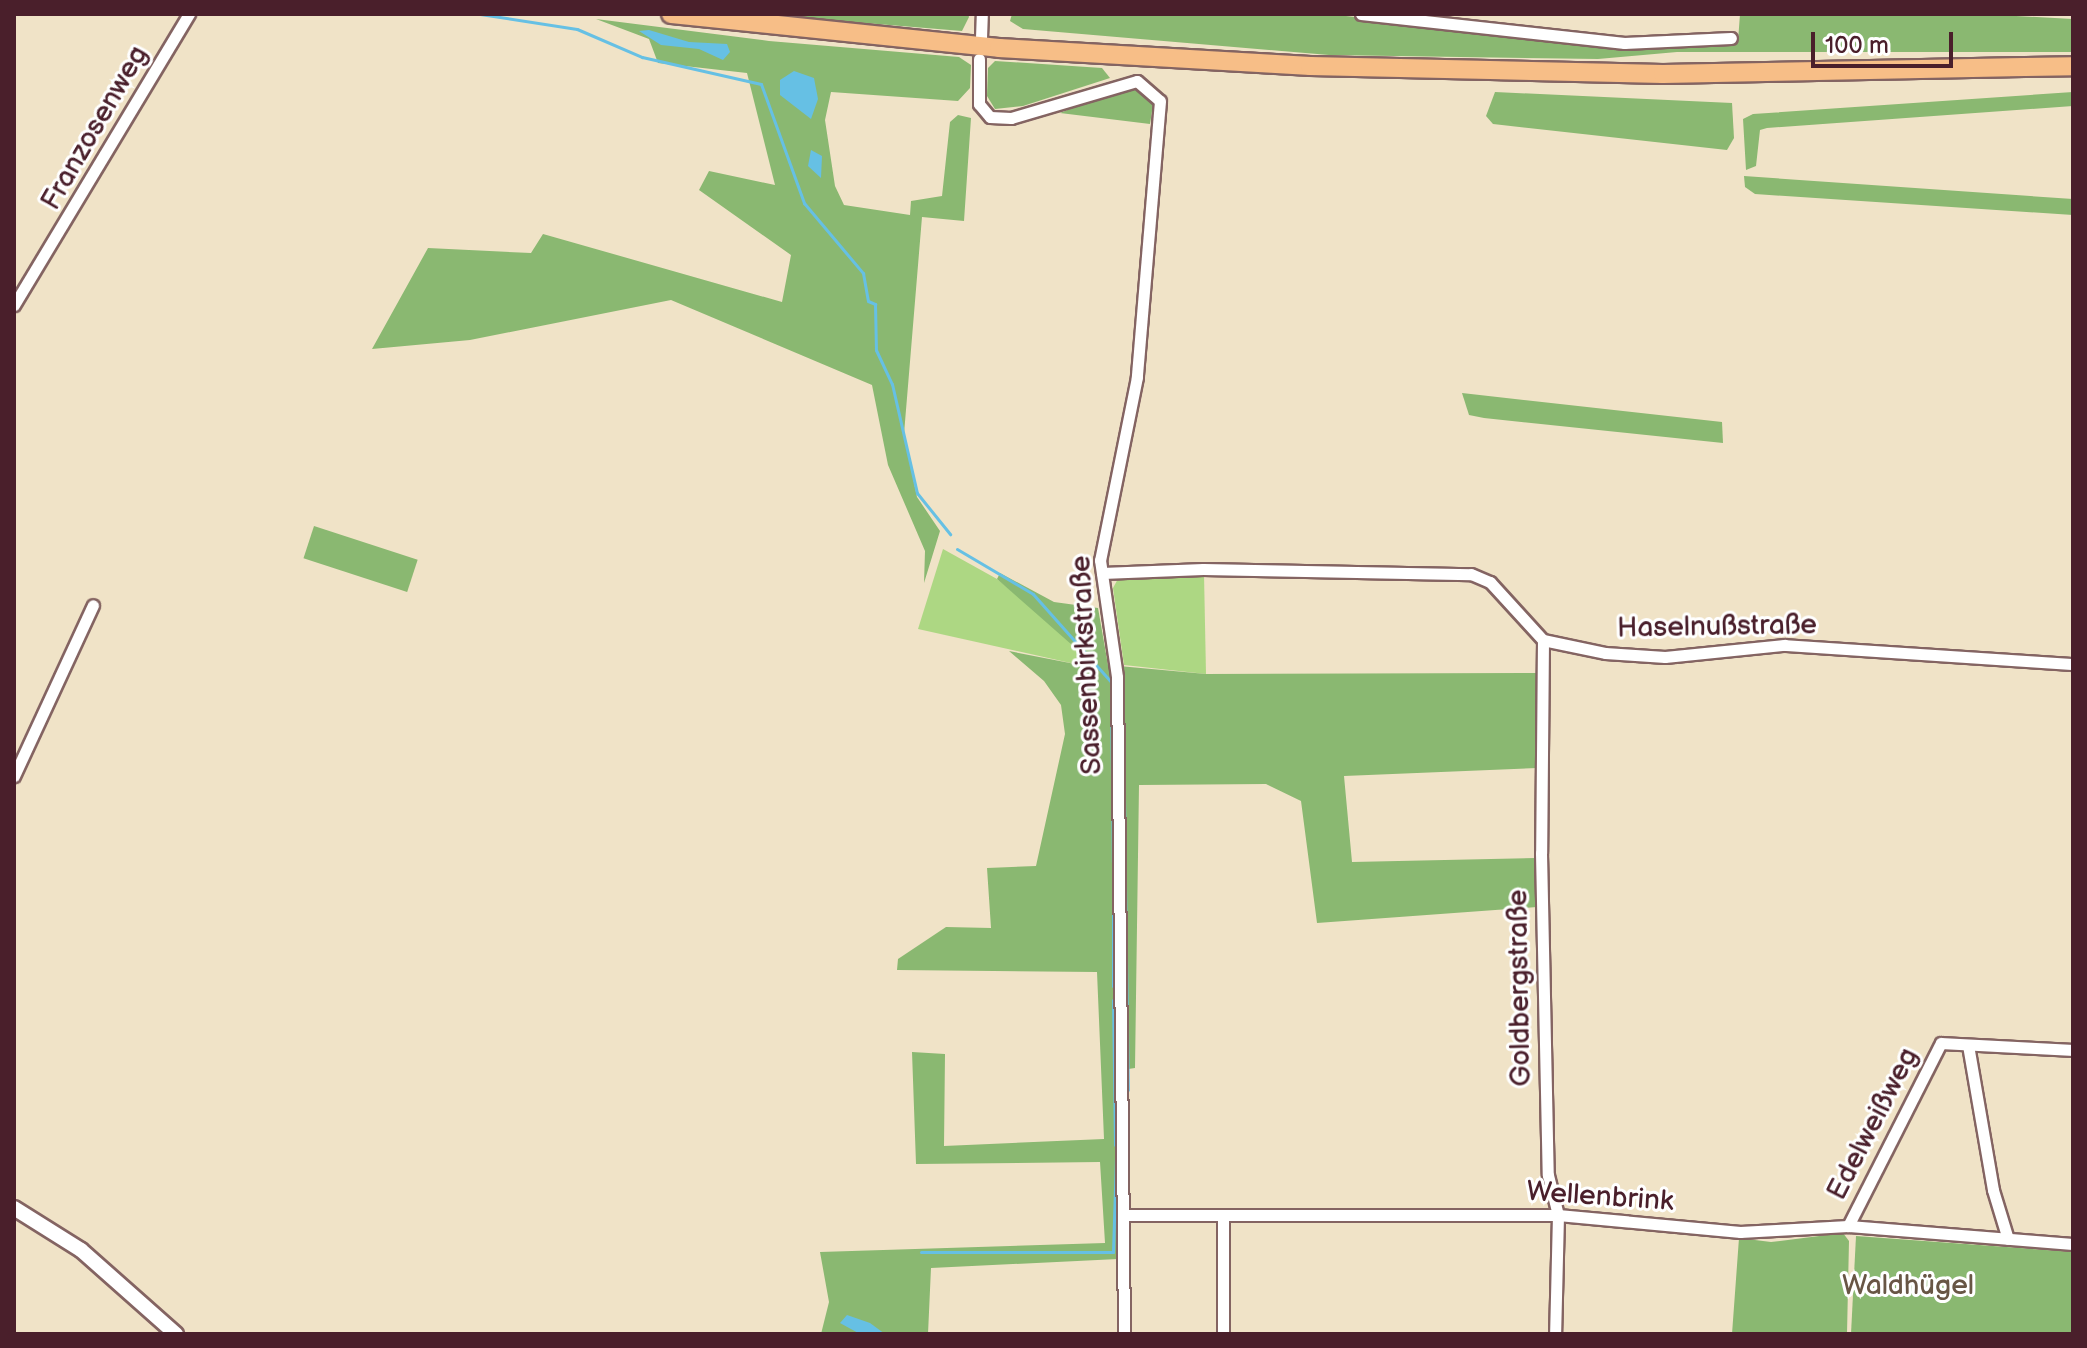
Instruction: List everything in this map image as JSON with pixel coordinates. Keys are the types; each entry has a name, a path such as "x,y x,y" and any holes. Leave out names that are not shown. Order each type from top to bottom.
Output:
{"highway":[{"path":"671,14 999,48 1326,67 1663,74 2073,66"}],"street":[{"name":"Franzosenweg","path":"14,305 51,251 189,14"},
{"path":"981,38 982,14"},
{"path":"1361,14 1624,43 1731,38"},
{"name":"Sassenbirkstraße","path":"979,59 979,104 990,117 1011,118 1129,81 1152,89 1160,101 1137,377 1100,560 1117,677 1124,1334"},
{"path":"1102,573 1203,569 1471,574 1490,582 1543,640"},
{"path":"14,776 93,605"},
{"name":"Haselnußstraße","path":"1543,640 1570,649 1665,657 1784,645 2073,664"},
{"name":"Goldbergstraße","path":"1543,640 1548,1175 1558,1215 1555,1334"},
{"name":"Edelweißweg","path":"1848,1226 1941,1043 1968,1045"},
{"path":"2008,1239 1993,1190 1968,1045 2073,1050"},
{"path":"14,1208 81,1250 176,1334"},
{"name":"Wellenbrink","path":"1123,1215 1558,1215 1740,1232 1848,1226 2073,1244"},
{"path":"1223,1216 1223,1334"}],"green space":[{"path":"757,14 968,14 969,17 962,31"},
{"path":"1012,14 1328,14 1625,47 1738,41 1740,14 1980,14 2073,19 2073,52 1677,52 1598,59 1329,55 1023,29 1010,21"},
{"path":"596,19 769,41 959,57 971,65 970,88 958,101 831,92 825,120 835,186 844,205 910,215 911,201 942,196 950,122 958,115 971,118 964,221 922,217 904,434 917,497 940,531 924,583 925,551 888,465 872,385 671,300 470,340 372,349 428,248 531,253 543,234 782,302 791,255 699,190 709,171 775,185 747,73 658,63 649,39"},
{"path":"995,61 1102,68 1110,78 1023,106 995,109 987,96 988,68"},
{"path":"1124,87 1148,94 1153,105 1150,124 1060,113"},
{"path":"1495,92 1732,103 1734,138 1727,150 1493,124 1486,116"},
{"path":"2073,92 2073,106 1767,128 1760,130 1756,166 1746,170 1743,119 1753,114"},
{"path":"1744,176 2073,199 2073,215 1755,194 1745,187"},
{"path":"1462,393 1722,422 1723,443 1484,418 1469,415"},
{"path":"314,526 418,560 407,592 303,558"},
{"path":"943,549 997,579 1070,639 1081,652 1075,664 918,629"},
{"path":"1000,573 1054,602 1098,608 1108,665 1206,674 1540,673 1537,768 1344,776 1352,862 1536,858 1537,907 1317,923 1301,801 1266,784 1139,785 1135,1068 1115,1071 1118,1259 931,1268 928,1334 821,1334 829,1302 820,1252 1105,1243 1100,1162 916,1164 912,1052 945,1054 944,1146 1104,1139 1097,972 897,970 898,959 946,927 991,928 987,868 1036,866 1065,734 1061,705 1044,681 1009,651 1075,664 1080,652 997,579"},
{"path":"1204,574 1206,674 1124,665 1113,588 1119,577"},
{"path":"1843,1233 1849,1241 1847,1334 1732,1334 1739,1238 1771,1242"},
{"name":"Waldhügel","path":"1856,1236 2073,1252 2073,1334 1851,1334"}],"water":[{"path":"649,30 689,42 727,44 730,52 723,60 699,49 661,45 639,31"},
{"path":"794,71 814,78 818,99 811,119 780,95 780,80"},
{"path":"811,150 822,156 821,178 808,166"},
{"path":"847,1315 870,1323 885,1334 860,1334 840,1323"}],"waterway":[{"path":"480,14 577,29 642,57 761,84 804,203 863,273 868,301 875,304 876,350 892,384 917,493 950,534"},
{"path":"957,549 1033,594 1111,682 1113,862"},
{"path":"1124,797 1125,858"},
{"path":"1113,879 1113,986"},
{"path":"1125,884 1128,1090"},
{"path":"1113,1000 1115,1145"},
{"path":"921,1252 1113,1252 1116,1157"}]}
